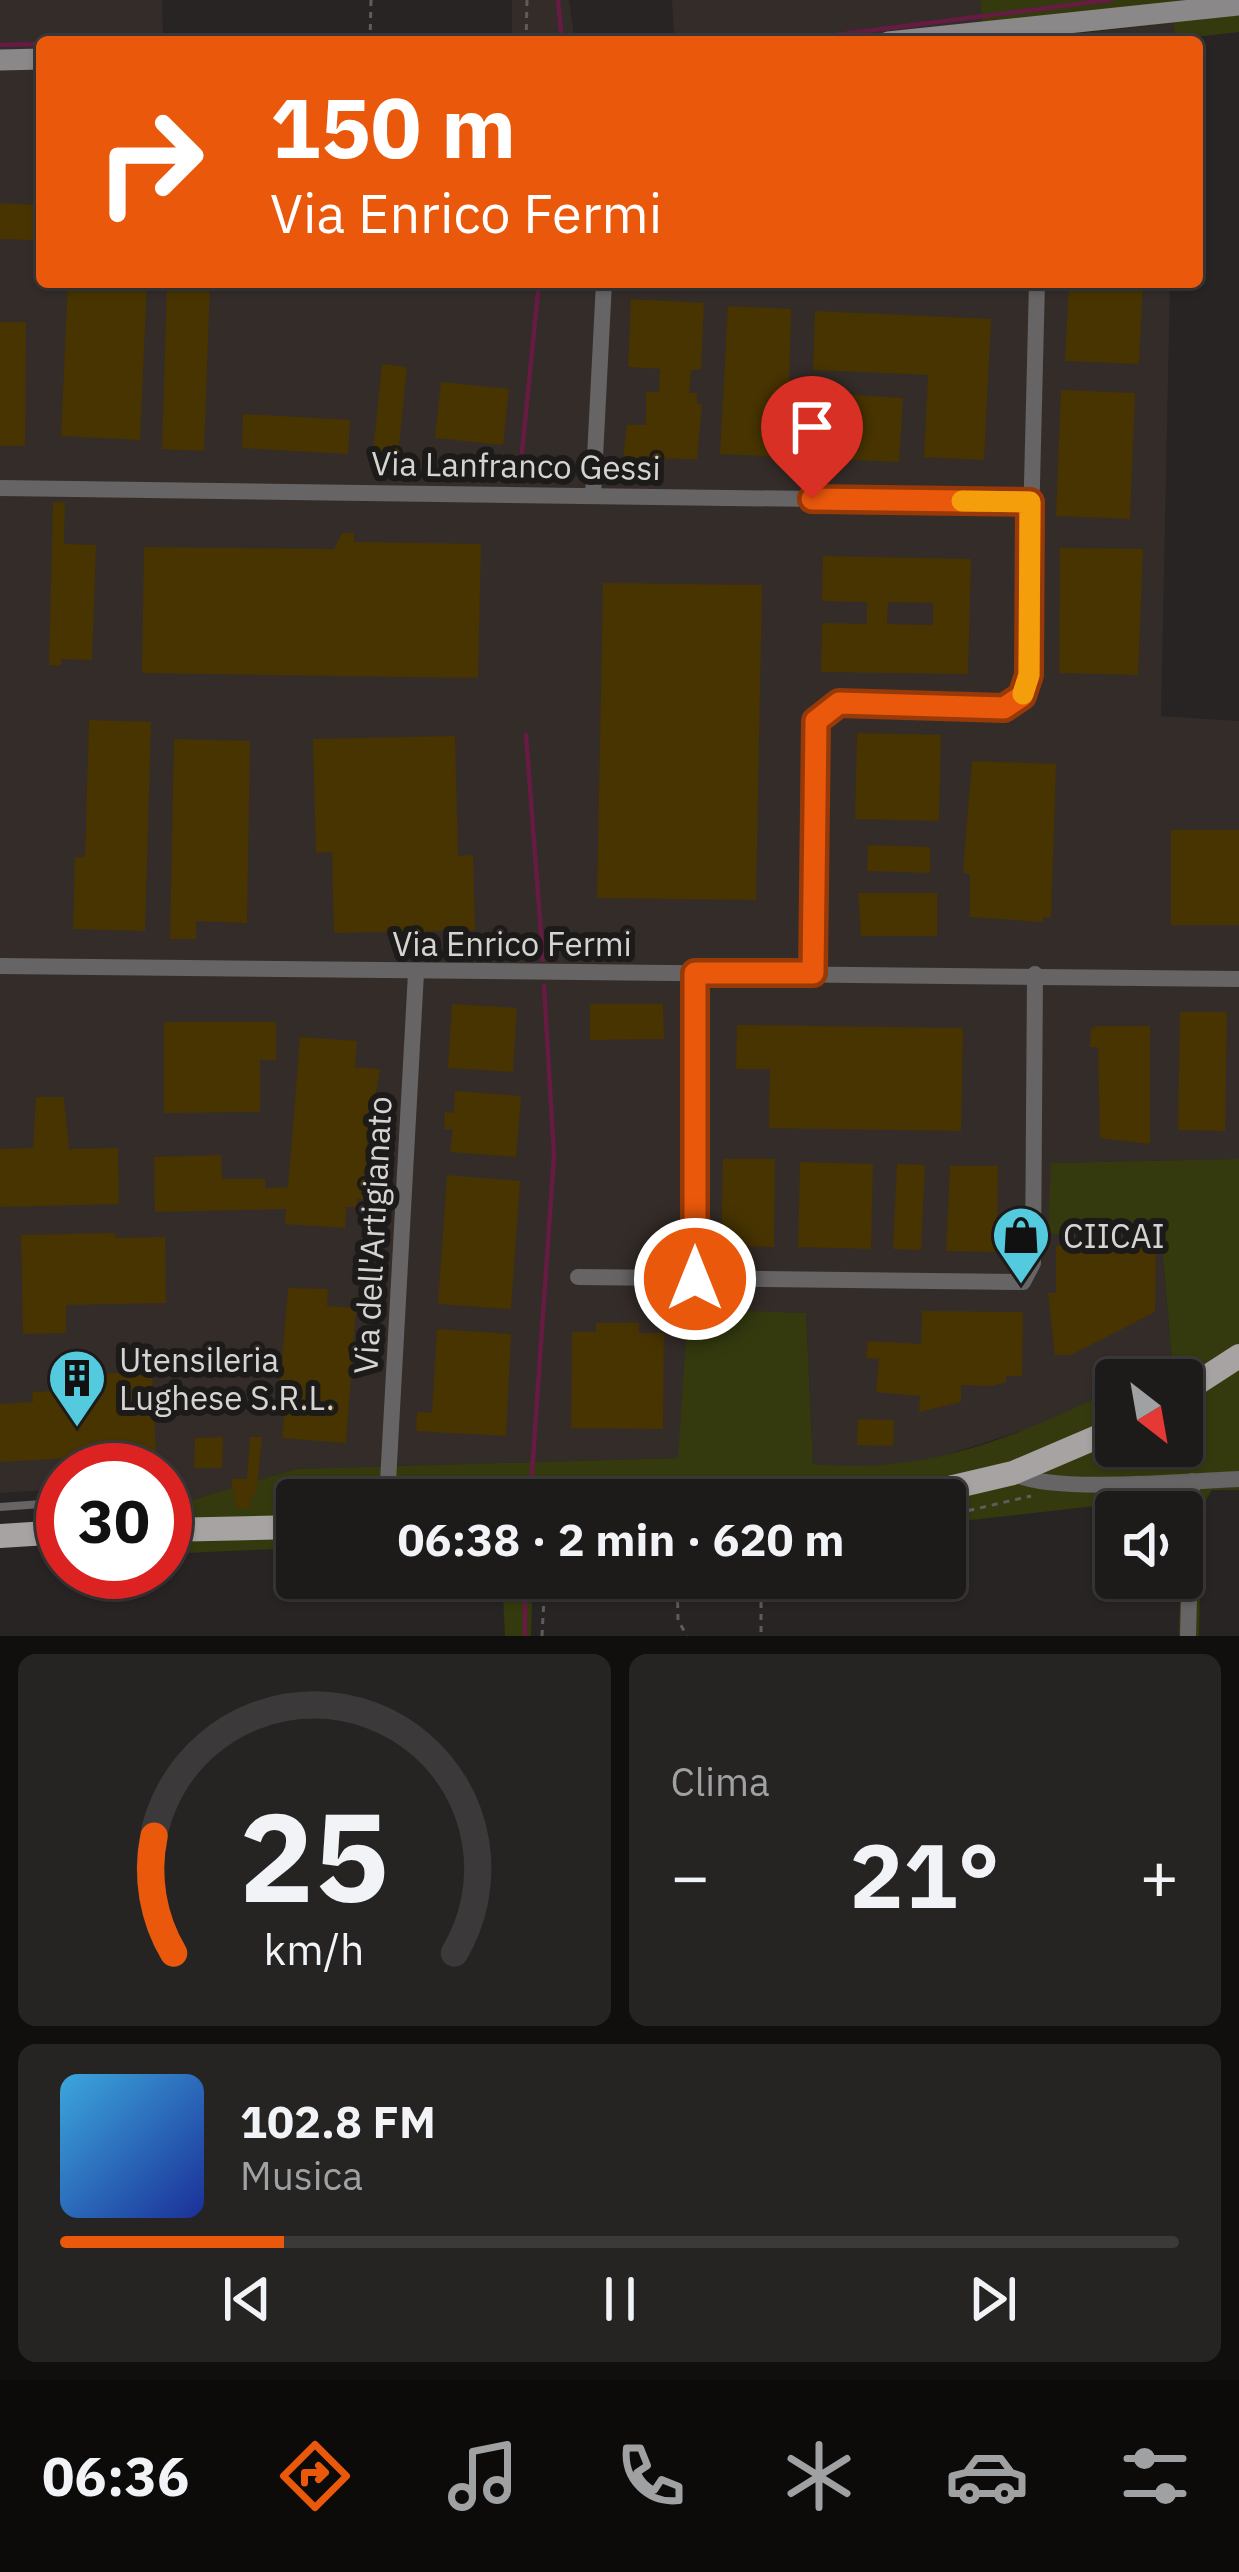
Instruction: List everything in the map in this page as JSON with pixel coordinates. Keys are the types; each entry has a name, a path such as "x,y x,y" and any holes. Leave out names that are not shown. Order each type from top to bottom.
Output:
{"main road":[{"path":"1203,1380 1232,1361"},
{"path":"966,1484 1013,1473 1095,1438"},
{"path":"192,1529 276,1527"},
{"path":"0,1536 36,1529"}],"street":[{"path":"1004,36 1239,5"},
{"path":"0,59 36,59"},
{"path":"593,496 604,288"},
{"path":"813,973 814,731 822,712 839,703 993,710 1022,696 1029,675 1037,288"},
{"name":"Via Lanfranco Gessi","path":"0,488 1030,502"},
{"name":"Via Enrico Fermi","path":"0,966 1239,979"},
{"name":"Via dell'Artigianato","path":"388,1479 416,973"},
{"path":"695,973 695,1279"},
{"path":"578,1277 1023,1282 1033,1263 1035,974"},
{"path":"1013,1473 1028,1482 1239,1479"},
{"path":"1188,1636 1192,1481"}],"lane":[{"path":"0,1507 36,1505"}],"path":[{"path":"370,36 371,0"},
{"path":"526,0 526,36"},
{"path":"542,1636 544,1599"},
{"path":"678,1599 678,1620 687,1636"},
{"path":"761,1599 761,1636"}],"shaded area":[{"path":"0,0 162,0 163,35 175,36 36,36 36,288 1170,288 1161,716 1239,721 1239,1159 1052,1163 1049,1234 1161,1235 1172,1359 1095,1359 1095,1398 1045,1423 937,1458 874,1470 813,1464 806,1313 688,1310 679,1458 296,1469 192,1500 192,1443 36,1443 36,1491 0,1493"},
{"path":"512,0 569,0 574,36 512,36"},
{"path":"672,0 980,0 983,36 669,36 674,35"},
{"path":"1175,23 1175,36 1051,36"}],"green space":[{"path":"980,0 1239,0 1239,32 1175,36 1174,23 1044,36 983,36"},
{"path":"1239,1159 1239,1490 1212,1490 1203,1505 1203,1491 1095,1491 1095,1506 966,1521 966,1479 276,1479 276,1549 192,1553 192,1500 296,1469 678,1458 688,1309 806,1313 813,1464 894,1464 932,1458 1006,1436 1095,1398 1095,1467 1203,1467 1203,1359 1172,1359 1161,1235 1048,1234 1051,1163"},
{"path":"503,1599 532,1599 531,1636 505,1636"},
{"path":"1180,1599 1200,1599 1199,1636 1179,1636"}],"building":[{"path":"0,203 35,205 34,240 0,239"},
{"path":"68,288 147,288 140,440 61,436"},
{"path":"167,288 210,288 204,451 162,449"},
{"path":"1069,288 1143,288 1139,364 1065,361"},
{"path":"631,299 704,303 701,369 691,370 689,393 697,393 697,404 702,404 697,459 623,458 627,425 646,425 646,392 659,392 660,369 628,367"},
{"path":"728,306 791,309 789,391 903,398 899,462 720,454"},
{"path":"815,311 991,319 984,460 924,457 928,375 813,370"},
{"path":"0,322 26,322 25,446 0,446"},
{"path":"382,364 407,367 398,456 373,453"},
{"path":"441,382 509,389 503,445 435,438"},
{"path":"1061,390 1135,393 1130,519 1056,516"},
{"path":"243,414 350,420 348,454 242,448"},
{"path":"53,502 65,502 64,544 96,545 92,660 61,659 61,666 49,665"},
{"path":"342,533 354,533 354,542 481,544 478,678 142,673 144,547 334,549"},
{"path":"1060,548 1143,549 1138,675 1059,673"},
{"path":"823,556 971,559 968,674 821,672 822,623 867,624 867,602 822,601","holes":["888,602 933,603 933,625 887,624"]},
{"path":"603,583 762,585 756,900 597,898"},
{"path":"89,720 151,722 145,931 73,929 75,857 85,857"},
{"path":"857,733 941,735 939,821 855,819"},
{"path":"455,736 458,856 473,855 475,930 334,933 332,852 316,853 313,739"},
{"path":"174,739 250,741 247,923 196,921 196,939 170,939"},
{"path":"972,761 1056,764 1051,917 1043,917 1043,922 970,917 970,874 963,873"},
{"path":"1171,830 1239,830 1239,925 1171,925"},
{"path":"868,845 930,847 930,873 867,871"},
{"path":"858,893 937,893 937,936 861,936"},
{"path":"452,1004 517,1008 513,1072 448,1068"},
{"path":"590,1004 663,1004 664,1039 590,1040"},
{"path":"1180,1012 1227,1012 1225,1131 1178,1130"},
{"path":"164,1022 276,1022 276,1060 260,1060 260,1112 164,1113"},
{"path":"737,1025 963,1028 961,1131 769,1128 770,1069 736,1069"},
{"path":"1150,1026 1150,1144 1100,1138 1098,1047 1090,1047 1091,1029"},
{"path":"300,1037 357,1041 355,1067 380,1069 366,1152 373,1160 366,1166 363,1199 357,1199 357,1207 346,1207 345,1228 285,1224 286,1209 155,1212 154,1157 221,1155 222,1179 265,1179 265,1188 288,1187"},
{"path":"455,1091 521,1096 516,1157 450,1152 453,1129 444,1129 445,1112 454,1113"},
{"path":"36,1097 64,1097 69,1149 118,1148 119,1204 0,1207 0,1149 33,1148"},
{"path":"723,1159 775,1159 774,1247 721,1246"},
{"path":"800,1162 873,1164 871,1249 798,1247"},
{"path":"897,1164 925,1165 921,1250 893,1249"},
{"path":"950,1166 998,1166 997,1252 946,1251"},
{"path":"447,1175 520,1181 511,1309 438,1304"},
{"path":"115,1233 115,1238 165,1237 166,1303 66,1305 66,1333 23,1334 21,1235"},
{"path":"1056,1246 1156,1246 1155,1312 1071,1355 1055,1355 1048,1293 1056,1293"},
{"path":"288,1288 328,1289 327,1306 356,1308 346,1443 282,1438 285,1406 278,1406"},
{"path":"922,1311 1023,1312 1022,1376 1006,1376 1006,1382 992,1386 961,1385 961,1402 919,1412 920,1396 876,1392 879,1359 866,1358 868,1341 921,1344"},
{"path":"596,1323 639,1323 639,1333 664,1333 663,1429 571,1428 572,1332 596,1332"},
{"path":"437,1329 511,1334 506,1436 416,1431 417,1412 432,1413"},
{"name":"Utensileria Lughese S.R.L.","path":"152,1371 156,1443 36,1443 36,1460 0,1462 0,1404 33,1402 32,1392 80,1390 79,1375"},
{"path":"858,1419 894,1420 893,1446 857,1445"},
{"path":"223,1437 222,1468 194,1468 195,1438"},
{"path":"250,1437 262,1437 256,1495 250,1496 251,1508 236,1508 231,1479 247,1479"}],"waterway":[{"path":"558,0 561,36"},
{"path":"826,36 1110,0"},
{"path":"0,45 36,44"},
{"path":"520,472 538,288"},
{"path":"526,735 543,960"},
{"path":"532,1479 554,1156 544,986"},
{"path":"525,1599 525,1636"}],"slow traffic":[{"path":"962,501 1030,502 1029,675 1023,694"}],"place":[{"name":"CIICAI","path":"1021,1286"},
{"name":"Utensileria Lughese S.R.L.","path":"77,1429"}],"route":[{"path":"695,1279 695,973 813,973 816,721 839,703 1004,708 1022,696 1029,675 1030,502 812,499"}]}
